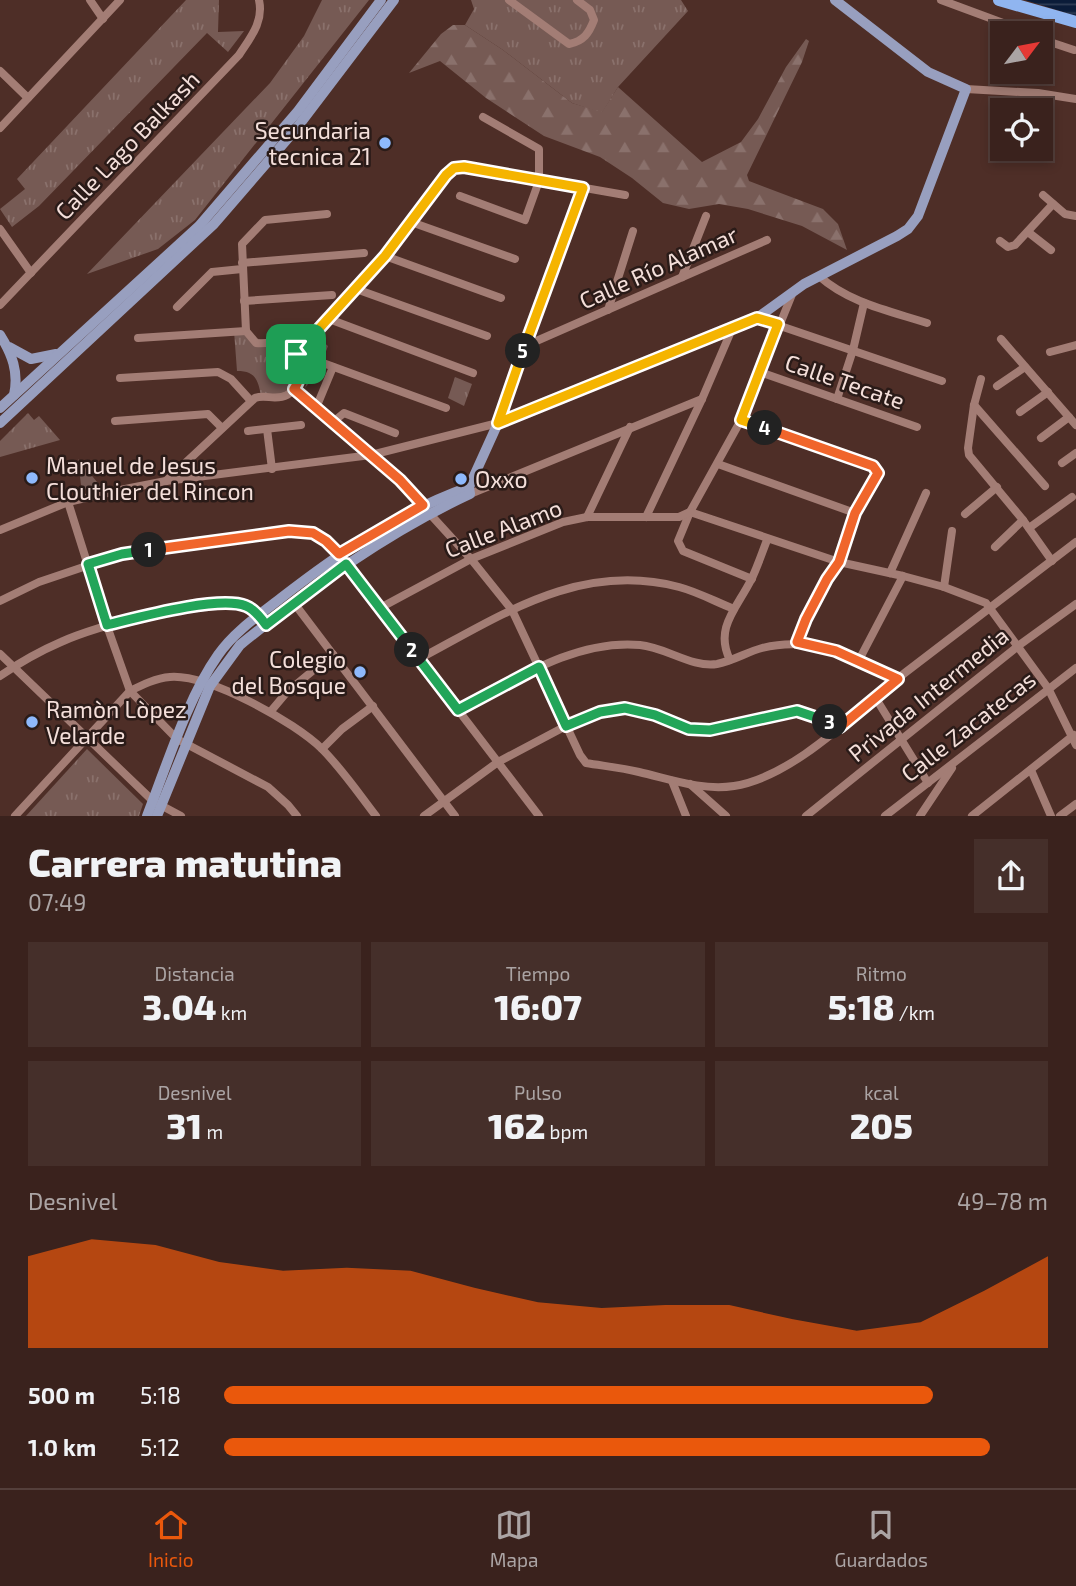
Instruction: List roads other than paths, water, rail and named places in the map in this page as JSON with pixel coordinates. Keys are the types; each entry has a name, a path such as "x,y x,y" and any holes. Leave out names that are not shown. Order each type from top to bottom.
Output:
{"highway":[{"path":"1002,1 1076,22"}],"main road":[{"path":"1,418 14,396 198,226 298,111 381,0"},
{"path":"1,418 214,224 296,129 394,0"},
{"path":"147,816 157,808 219,654 236,634 339,554 469,490 498,423 757,318 819,276 908,229 918,216 966,89 928,72 835,0"},
{"path":"0,335 8,346 16,373 14,396"},
{"path":"8,346 31,359 47,357 63,350"},
{"path":"205,685 240,645 346,564 427,509"}],"street":[{"path":"90,0 103,19"},
{"path":"0,128 120,0"},
{"name":"Calle Lago Balkash","path":"0,304 239,55 260,18 259,0"},
{"path":"509,0 569,44 579,42 589,33 594,20 590,10 577,0"},
{"path":"941,0 997,20 1002,1"},
{"path":"1054,46 1074,50"},
{"path":"0,71 28,98"},
{"path":"966,89 1038,93 1076,99"},
{"path":"460,196 525,220 539,181 539,149 483,117"},
{"path":"296,354 385,256 454,168 471,168 625,194"},
{"path":"0,530 68,502 166,481 371,455 498,423 583,188"},
{"path":"1043,195 1065,214 1076,216"},
{"path":"1000,242 1012,247 1053,204"},
{"path":"166,481 257,396 277,399 294,389 301,373 296,354 282,344 256,344 246,331 242,244 265,220 327,214"},
{"path":"682,277 706,216"},
{"path":"411,222 514,259"},
{"path":"0,229 31,273"},
{"path":"608,310 633,230"},
{"path":"1028,232 1051,250"},
{"name":"Calle Río Alamar","path":"525,346 767,240"},
{"path":"177,307 212,272 242,266 364,253"},
{"path":"385,256 501,298"},
{"path":"819,276 864,303 927,323"},
{"path":"356,289 487,336"},
{"path":"752,579 683,551 678,541 690,512 741,420 793,292"},
{"path":"244,301 332,295"},
{"path":"837,399 853,350 864,303"},
{"path":"757,318 942,381"},
{"path":"329,319 473,373"},
{"path":"646,517 732,329"},
{"path":"138,338 246,331"},
{"path":"1001,339 1076,425"},
{"path":"1050,352 1076,345"},
{"path":"323,363 446,408"},
{"path":"316,408 333,367"},
{"path":"997,386 1025,367"},
{"name":"Calle Tecate","path":"760,372 918,427"},
{"path":"120,378 222,373 251,401"},
{"path":"982,379 974,405 969,455 1023,520 1052,561"},
{"path":"294,389 371,455 427,509 512,610 586,763 672,781 726,787 786,766 840,727 1076,542"},
{"path":"1020,412 1048,392"},
{"path":"469,490 702,399"},
{"path":"974,405 1045,486"},
{"path":"333,422 344,413 395,433"},
{"path":"115,421 208,414 222,428"},
{"path":"1041,438 1069,417"},
{"path":"741,420 878,470 855,513 839,562 827,579 797,642"},
{"path":"248,431 301,425"},
{"path":"587,517 630,427"},
{"path":"267,429 272,469"},
{"path":"1062,463 1076,453"},
{"path":"718,464 855,513"},
{"path":"965,514 997,487"},
{"path":"890,573 926,493"},
{"path":"1029,528 1072,497"},
{"path":"68,502 130,691 182,742 268,788 297,816"},
{"path":"690,512 767,540 839,562 944,587 986,603 1048,688 1075,738 972,816"},
{"name":"Calle Alamo","path":"380,608 471,559 542,529 587,517 679,517 690,512"},
{"path":"995,547 1023,520"},
{"path":"0,601 39,582 122,554 289,531 313,533 339,554 539,816"},
{"path":"944,587 951,531"},
{"path":"730,660 723,636 734,609 752,579 767,540"},
{"path":"859,660 903,576"},
{"path":"419,659 542,596 584,584 621,580 650,581 681,587 734,609"},
{"path":"0,676 62,642 107,625 176,609 230,603 247,606 266,625"},
{"path":"294,603 455,816"},
{"name":"Privada Intermedia","path":"806,816 1018,646 1076,604"},
{"path":"458,710 539,667 570,654 601,647 657,647 707,664 730,660 759,648 797,642 836,651 898,679"},
{"path":"0,654 157,808 181,816"},
{"path":"271,711 287,692 333,654"},
{"name":"Calle Zacatecas","path":"885,816 1076,668"},
{"path":"15,816 130,691 168,677 185,678 271,711 322,749 376,816"},
{"path":"875,697 928,783"},
{"path":"322,749 342,729 373,706"},
{"path":"424,816 498,762 566,726 600,712 625,708 655,715 689,729 722,729 797,711 840,727"},
{"path":"920,816 956,762"},
{"path":"1031,770 1051,816"},
{"path":"672,781 686,816"},
{"path":"690,784 726,816"},
{"path":"1060,816 1076,804"}],"water":[{"path":"1025,0 1076,0 1076,16"}],"place":[{"name":"Secundaria tecnica 21","path":"385,143"},
{"name":"Manuel de Jesus Clouthier del Rincon","path":"32,478"},
{"name":"Oxxo","path":"461,479"},
{"name":"Colegio del Bosque","path":"360,672"},
{"name":"Ramòn Lòpez Velarde","path":"32,722"}]}
